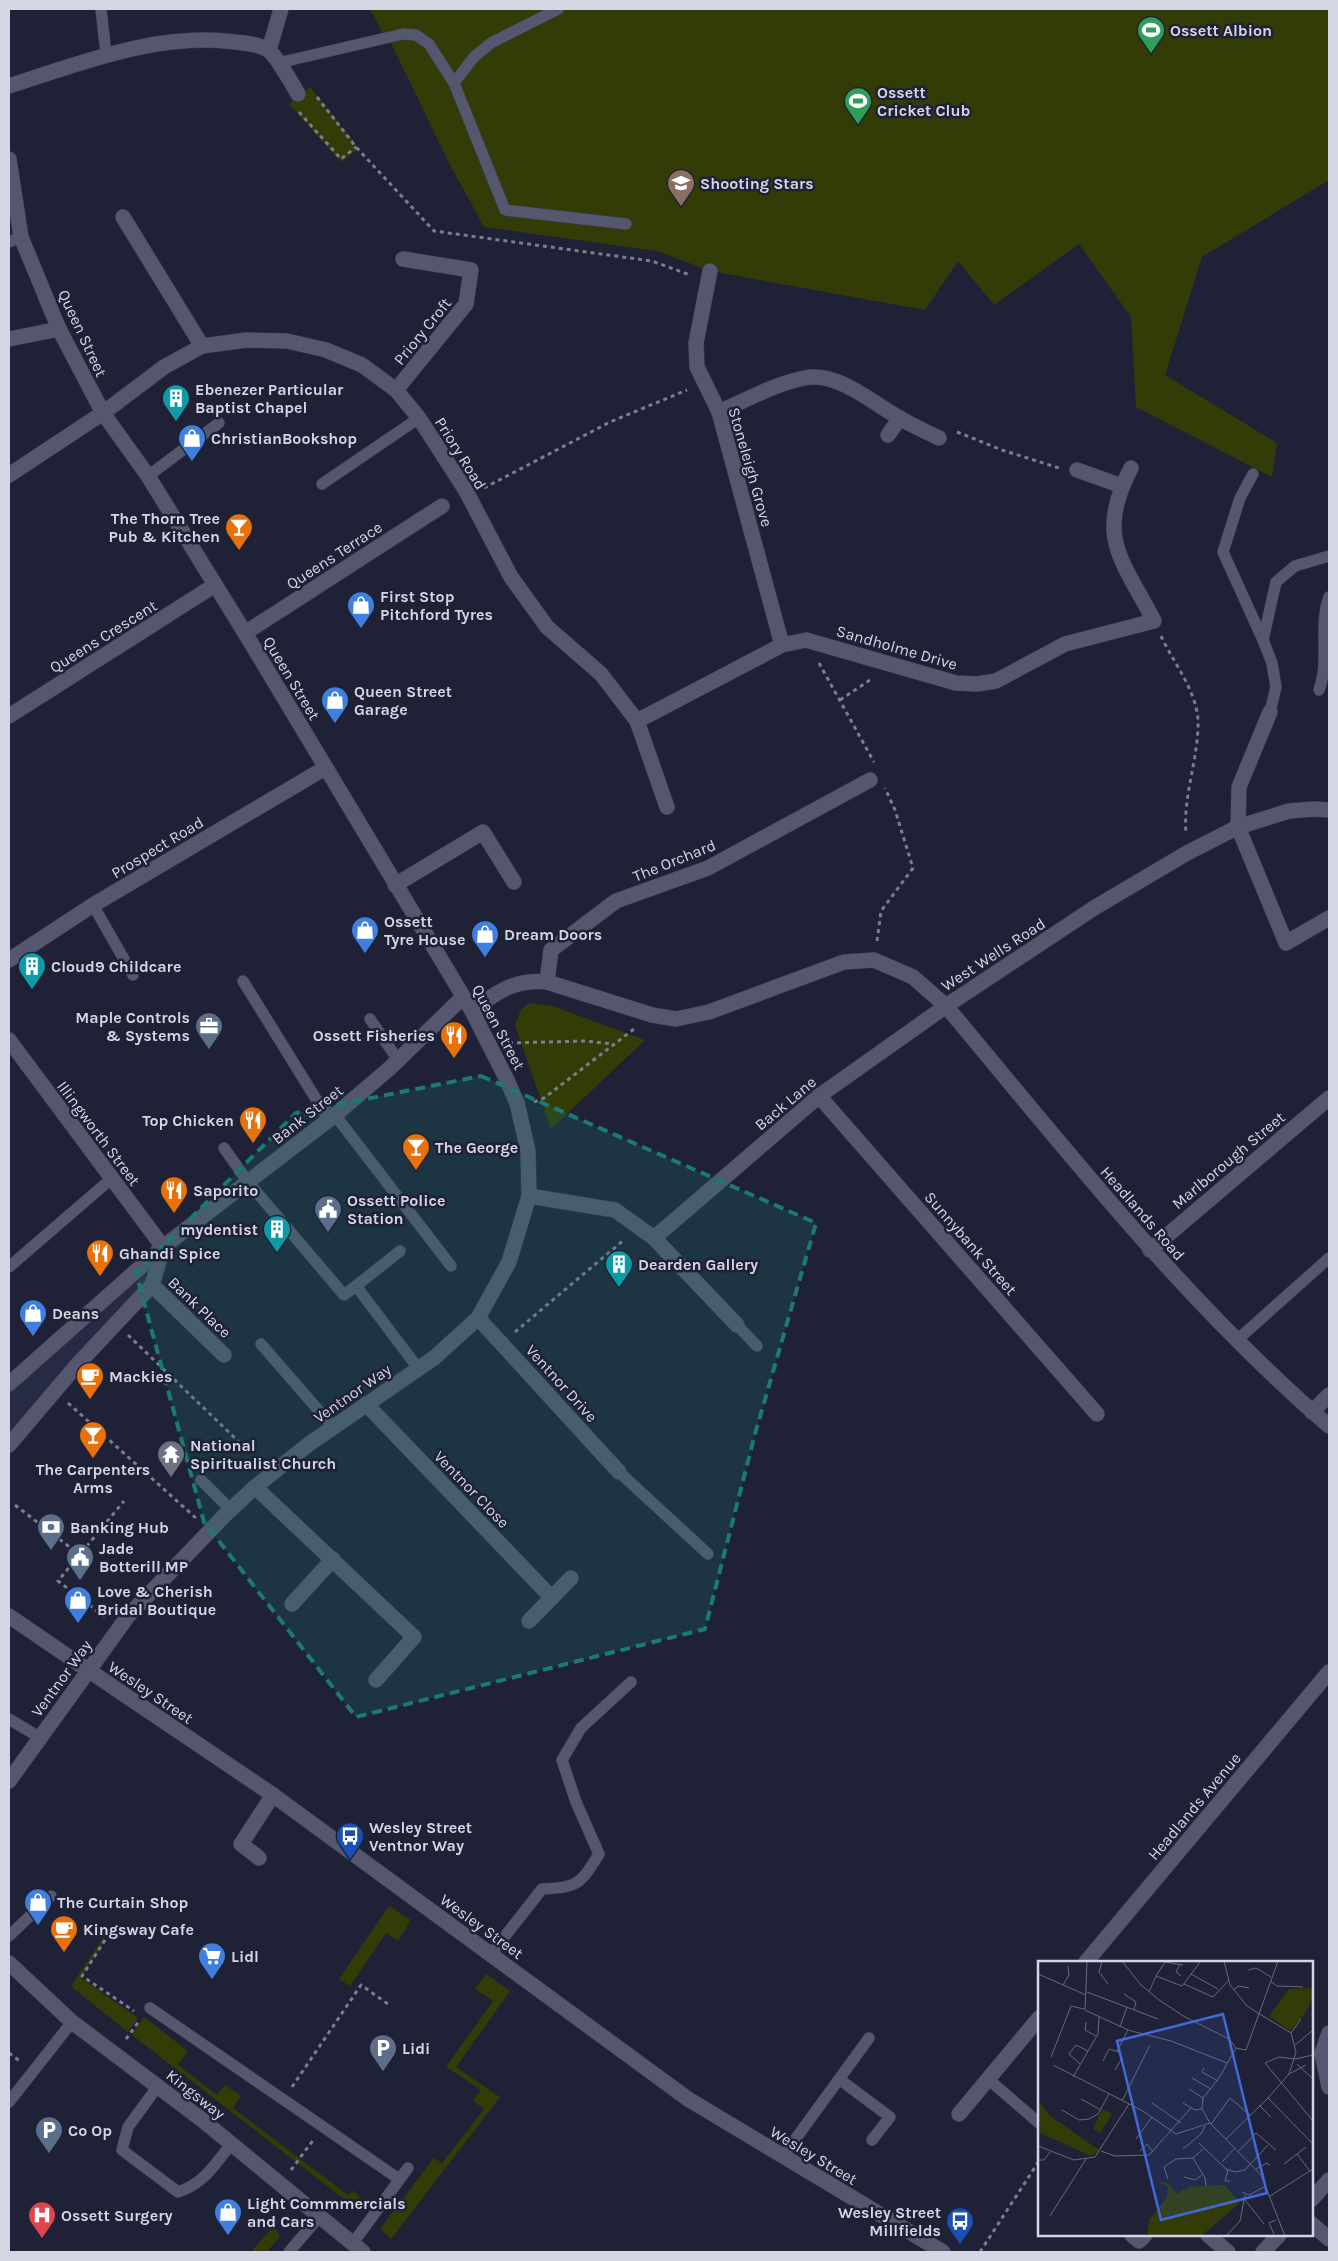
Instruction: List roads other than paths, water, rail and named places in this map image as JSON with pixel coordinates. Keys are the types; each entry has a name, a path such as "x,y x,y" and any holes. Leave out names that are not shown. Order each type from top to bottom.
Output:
{"street":[{"path":"269,50 281,9"},
{"path":"9,86 106,54 183,41 219,40 248,44 269,50 298,94"},
{"name":"Queen Street","path":"9,159 15,239 103,413 148,476 245,633 472,1011 517,1103 528,1151 529,1196"},
{"path":"123,217 202,346"},
{"name":"Priory Croft","path":"396,390 466,304 471,270 403,259"},
{"name":"Stoneleigh Grove","path":"709,276 696,343 697,366 719,412 782,645"},
{"path":"9,339 59,329"},
{"name":"Priory Road","path":"103,413 164,367 202,346 247,340 287,342 326,350 362,365 396,390 419,418 468,496 511,576 547,627 601,674 637,721 667,807"},
{"path":"719,412 763,392 805,378 821,378 840,383 939,438"},
{"path":"9,474 103,413"},
{"path":"888,435 900,418"},
{"path":"1077,470 1122,486 1131,468"},
{"name":"Sandholme Drive","path":"637,721 782,645 806,640 956,683 977,684 996,681 1065,644 1154,621 1114,544 1112,525 1115,504 1122,486"},
{"name":"Queens Terrace","path":"245,633 442,506"},
{"name":"Queens Crescent","path":"9,716 215,585"},
{"path":"1270,712 1239,787 1238,827 1286,943 1329,918"},
{"name":"Prospect Road","path":"9,960 93,905 325,768"},
{"name":"The Orchard","path":"547,982 551,950 616,901 708,868 870,780"},
{"name":"West Wells Road","path":"472,1011 495,993 531,981 547,982 652,1015 676,1019 709,1012 844,962 874,960 913,977 946,1006 1094,908 1238,827 1289,811 1329,810"},
{"path":"396,885 483,832 514,882"},
{"name":"Bank Street","path":"9,1384 163,1247 332,1118 398,1060 464,997"},
{"name":"Back Lane","path":"654,1238 819,1096 946,1006"},
{"name":"Headlands Road","path":"946,1006 1150,1250 1236,1341 1329,1426"},
{"name":"Illingworth Street","path":"9,1040 111,1180 163,1247"},
{"name":"Sunnybank Street","path":"819,1096 1097,1414"},
{"name":"Marlborough Street","path":"1150,1250 1329,1098"},
{"path":"529,1196 615,1210 654,1238 738,1325"},
{"name":"Ventnor Way","path":"9,1781 128,1616 230,1509 255,1486 333,1427 434,1358 478,1318 509,1262 529,1196"},
{"path":"9,1445 55,1391 152,1285 163,1247"},
{"name":"Bank Place","path":"152,1285 224,1355"},
{"name":"Ventnor Drive","path":"478,1318 619,1472"},
{"path":"1312,1412 1329,1394"},
{"name":"Ventnor Close","path":"366,1404 552,1598"},
{"path":"255,1486 414,1637 376,1680"},
{"path":"292,1604 333,1559"},
{"path":"529,1621 571,1578"},
{"name":"Wesley Street","path":"9,1616 273,1795 688,2099 943,2252"},
{"name":"Headlands Avenue","path":"1087,1961 1329,1672"},
{"path":"259,1858 241,1844 273,1795"},
{"name":"Kingsway","path":"9,1963 72,2022 158,2086 358,2248"},
{"path":"959,2114 1038,2019"},
{"path":"1329,2033 1322,2053 1329,2087"},
{"path":"1313,2198 1329,2180"},
{"path":"1313,2225 1329,2239"},
{"path":"1133,2236 1139,2241 1144,2236"},
{"path":"1209,2236 1228,2252"},
{"path":"1262,2252 1278,2236"}],"lane":[{"path":"101,9 106,54"},
{"path":"454,83 474,57 491,43 558,9"},
{"path":"278,63 403,34 416,35 428,44 454,83 505,210 626,224"},
{"path":"322,484 419,418"},
{"path":"148,476 219,423"},
{"path":"1253,474 1240,498 1223,552 1272,663 1276,687 1270,712"},
{"path":"1263,640 1276,582 1295,566 1329,556"},
{"path":"1318,690 1324,676 1324,610 1329,597"},
{"path":"93,905 133,975"},
{"path":"243,981 332,1118 451,1266"},
{"path":"370,1019 398,1060"},
{"path":"224,1148 248,1182 344,1295 400,1251"},
{"path":"9,1267 111,1180"},
{"path":"1236,1341 1329,1258"},
{"path":"356,1286 418,1368"},
{"path":"738,1325 757,1346"},
{"path":"262,1344 333,1427"},
{"path":"619,1472 708,1554"},
{"path":"201,1480 230,1509"},
{"path":"491,1954 542,1889 570,1888 586,1876 599,1854 576,1802 562,1760 581,1728 631,1682"},
{"path":"9,1718 39,1737"},
{"path":"9,1936 51,1896"},
{"path":"150,2008 399,2179"},
{"path":"9,2102 72,2022"},
{"path":"783,2156 869,2038"},
{"path":"839,2079 890,2117 872,2140"},
{"path":"988,2079 1038,2122"},
{"path":"158,2086 128,2127 122,2150 178,2192 192,2188 204,2179 231,2144"},
{"path":"358,2248 399,2179 408,2168"},
{"path":"289,2252 319,2217"}],"place":[{"name":"Ossett Albion","path":"1151,54"},
{"name":"Ossett Cricket Club","path":"858,125"},
{"name":"Shooting Stars","path":"681,207"},
{"name":"Ebenezer Particular Baptist Chapel","path":"176,422"},
{"name":"ChristianBookshop","path":"192,462"},
{"name":"The Thorn Tree Pub & Kitchen","path":"239,551"},
{"name":"First Stop Pitchford Tyres","path":"361,629"},
{"name":"Queen Street Garage","path":"335,724"},
{"name":"Ossett Tyre House","path":"365,954"},
{"name":"Dream Doors","path":"485,958"},
{"name":"Cloud9 Childcare","path":"32,990"},
{"name":"Maple Controls & Systems","path":"209,1050"},
{"name":"Ossett Fisheries","path":"454,1059"},
{"name":"Top Chicken","path":"253,1144"},
{"name":"The George","path":"416,1171"},
{"name":"Saporito","path":"174,1214"},
{"name":"Ossett Police Station","path":"328,1233"},
{"name":"mydentist","path":"277,1253"},
{"name":"Ghandi Spice","path":"100,1277"},
{"name":"Dearden Gallery","path":"619,1288"},
{"name":"Deans","path":"33,1337"},
{"name":"Mackies","path":"90,1400"},
{"name":"The Carpenters Arms","path":"93,1459"},
{"name":"National Spiritualist Church","path":"171,1478"},
{"name":"Banking Hub","path":"51,1551"},
{"name":"Jade Botterill MP","path":"80,1581"},
{"name":"Love & Cherish Bridal Boutique","path":"78,1624"},
{"name":"Wesley Street Ventnor Way","path":"350,1860"},
{"name":"The Curtain Shop","path":"38,1926"},
{"name":"Kingsway Cafe","path":"64,1953"},
{"name":"Lidl","path":"212,1980"},
{"name":"Lidi","path":"383,2072"},
{"name":"Co Op","path":"49,2154"},
{"name":"Light Commmercials and Cars","path":"228,2236"},
{"name":"Ossett Surgery","path":"42,2239"},
{"name":"Wesley Street Millfields","path":"960,2245"}]}
